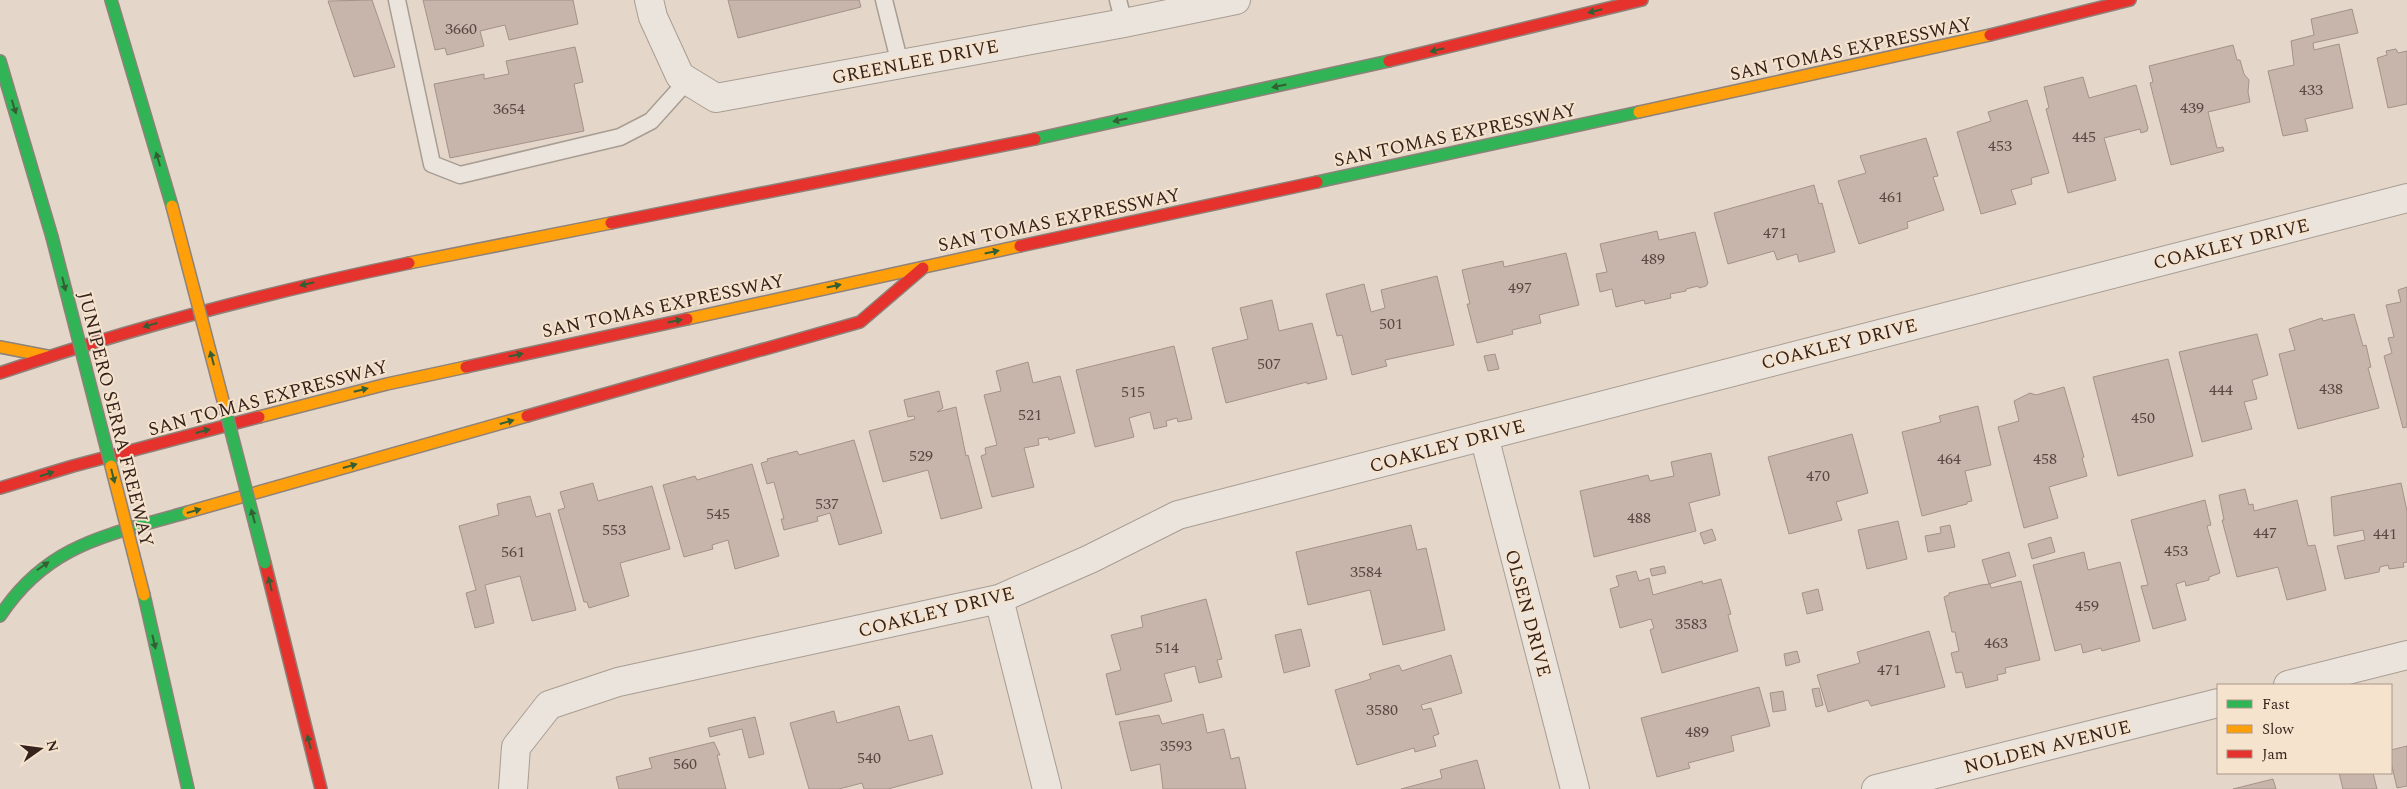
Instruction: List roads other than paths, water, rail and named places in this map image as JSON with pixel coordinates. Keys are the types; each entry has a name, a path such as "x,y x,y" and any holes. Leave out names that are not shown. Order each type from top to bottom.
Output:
{"highway":[{"path":"111,0 172,206 265,563 321,789"},
{"path":"0,373 47,356 153,324 354,273 965,153 1321,77 1642,0"},
{"name":"SAN TOMAS EXPRESSWAY","path":"0,488 82,464 387,384 1987,36 2130,0"},
{"name":"JUNIPERO SERRA FREEWAY","path":"0,60 52,237 144,595 188,789"},
{"path":"0,616 12,597 32,574 64,552 97,538 860,322 926,266"},
{"path":"0,347 47,356"}],"street":[{"name":"GREENLEE DRIVE","path":"649,0 653,17 680,76 716,98 900,64 1121,11 1236,0"},
{"name":"COAKLEY DRIVE","path":"512,789 516,747 549,705 618,682 999,599 1090,559 1178,515 2407,198"},
{"name":"OLSEN DRIVE","path":"1484,436 1575,789"},
{"path":"999,599 1047,789"},
{"path":"2292,684 2407,655"},
{"name":"NOLDEN AVENUE","path":"1876,789 2217,703"}],"lane":[{"path":"397,0 432,164 460,175 620,137 651,121 687,81"},
{"path":"884,0 900,64"}]}
